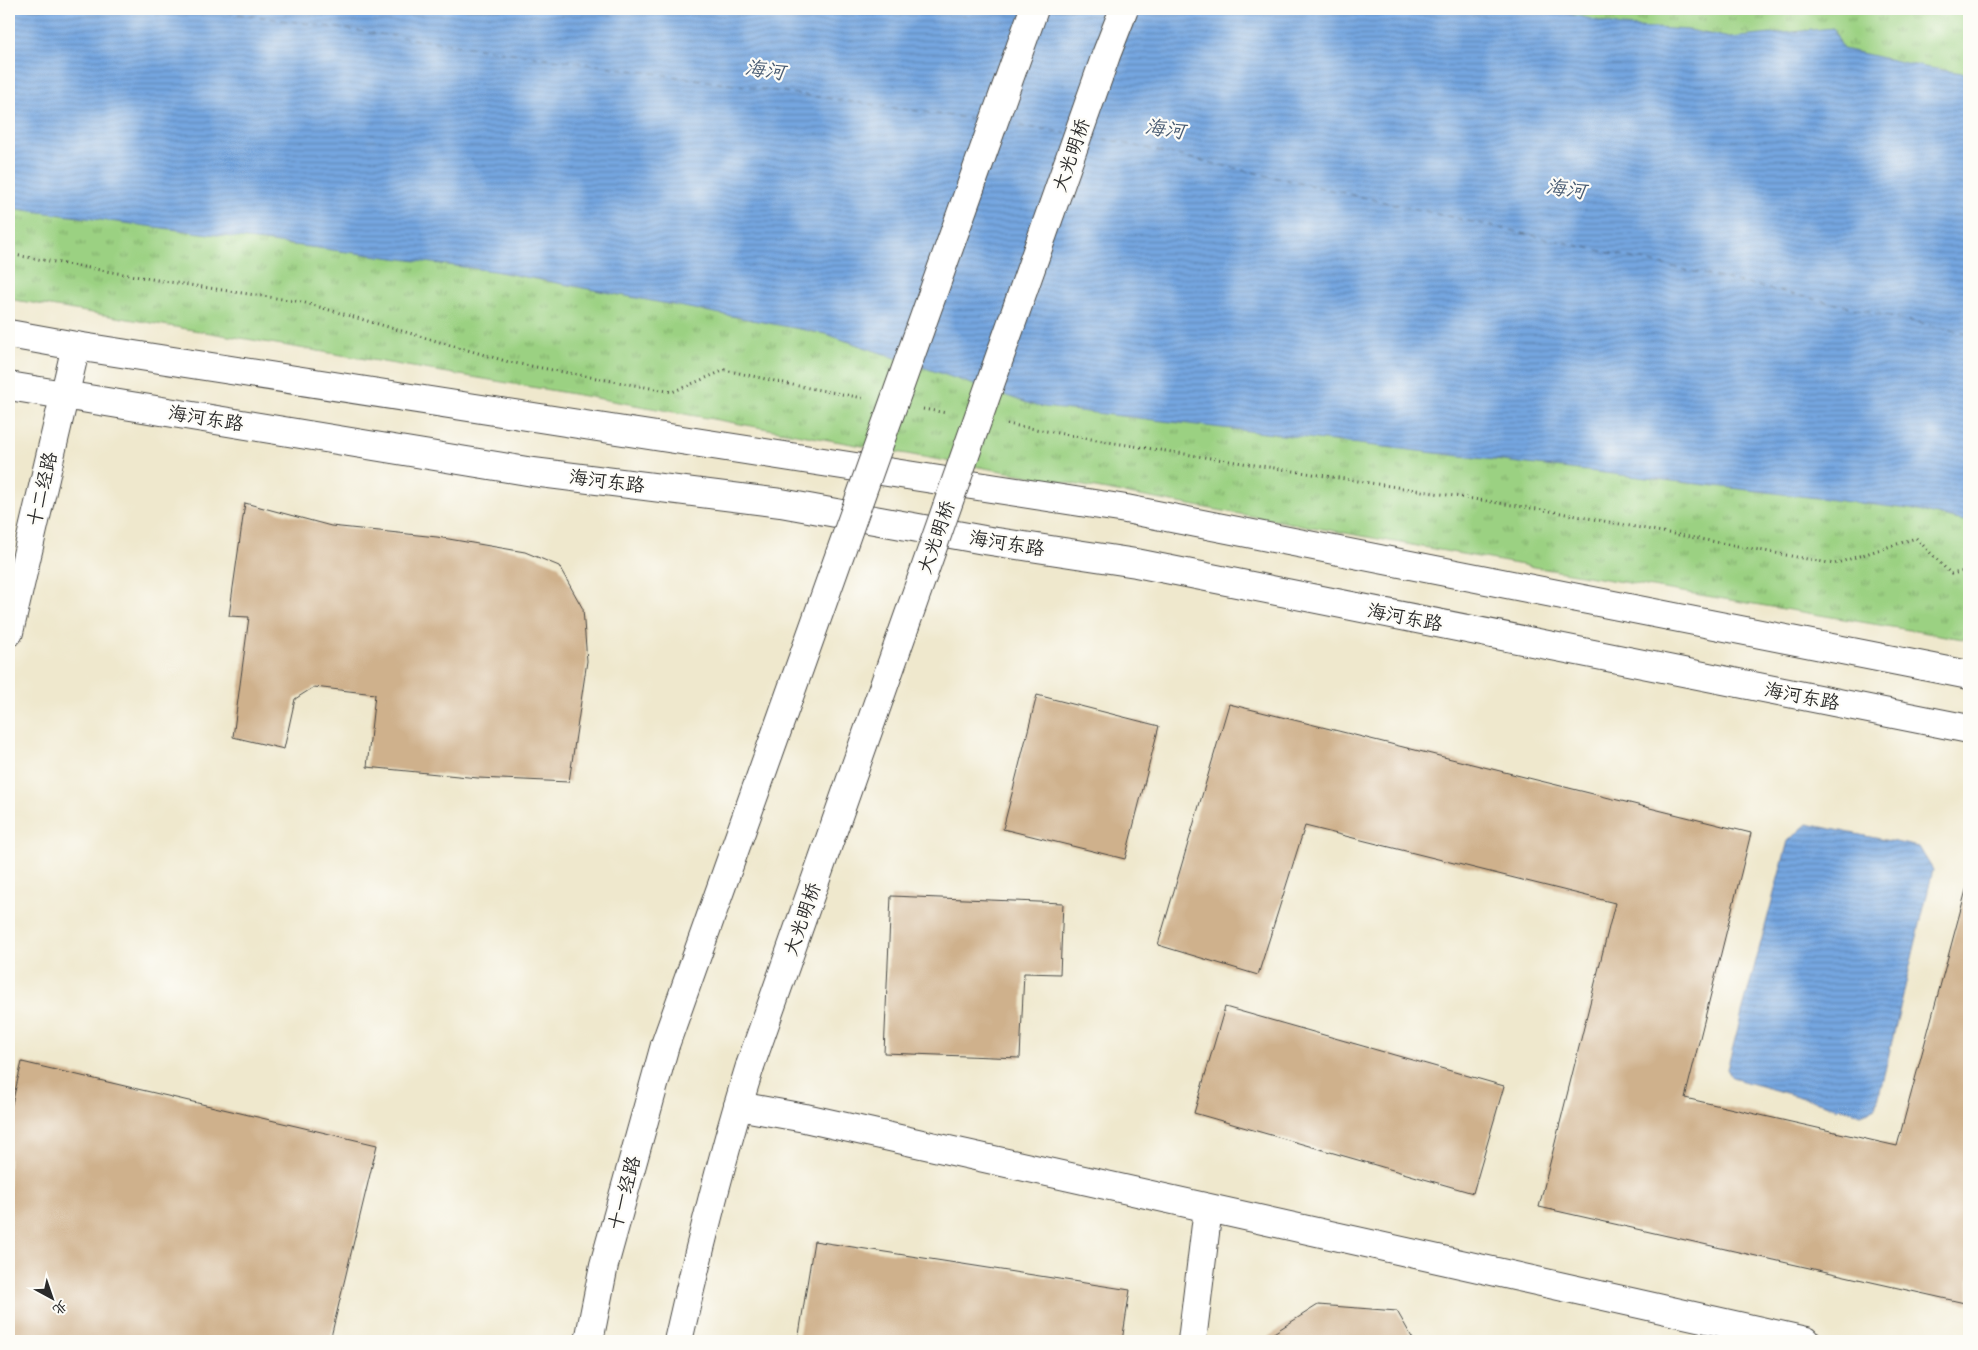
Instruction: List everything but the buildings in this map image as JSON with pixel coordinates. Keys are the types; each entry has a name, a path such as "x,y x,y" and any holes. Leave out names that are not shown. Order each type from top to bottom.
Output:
{"main road":[{"name":"十一经路","path":"589,1341 604,1265 665,1046 1034,9"},
{"name":"大光明桥","path":"738,1106 750,1066 1102,64 1124,9"},
{"path":"9,334 1126,509 1969,675"},
{"name":"十二经路","path":"9,632 76,346"},
{"name":"海河东路","path":"9,386 533,472 781,503 984,540 1136,563 1969,729"},
{"path":"678,1341 697,1256 738,1106 805,1118 1806,1341"},
{"path":"1192,1341 1208,1208"}],"path":[{"path":"9,254 163,281 302,302 509,362 672,392 725,370 793,385 872,399"},
{"path":"921,408 950,414"},
{"path":"1000,422 1108,442 1550,511 1834,564 1916,538 1951,574 1969,570"}],"green space":[{"path":"9,9 1969,9 1969,640 1545,569 585,396 9,299"}],"water":[{"name":"海河","path":"9,9 1549,9 1621,26 1688,30 1730,38 1833,28 1843,49 1924,67 1969,74 1969,522 1910,509 1036,406 826,334 494,271 9,208"},
{"path":"1807,824 1919,847 1933,870 1876,1108 1861,1114 1732,1078 1727,1069 1788,841"}],"ferry route":[{"path":"205,9 979,120"},
{"path":"1008,124 1066,133"},
{"path":"1092,136 1969,334"}]}
